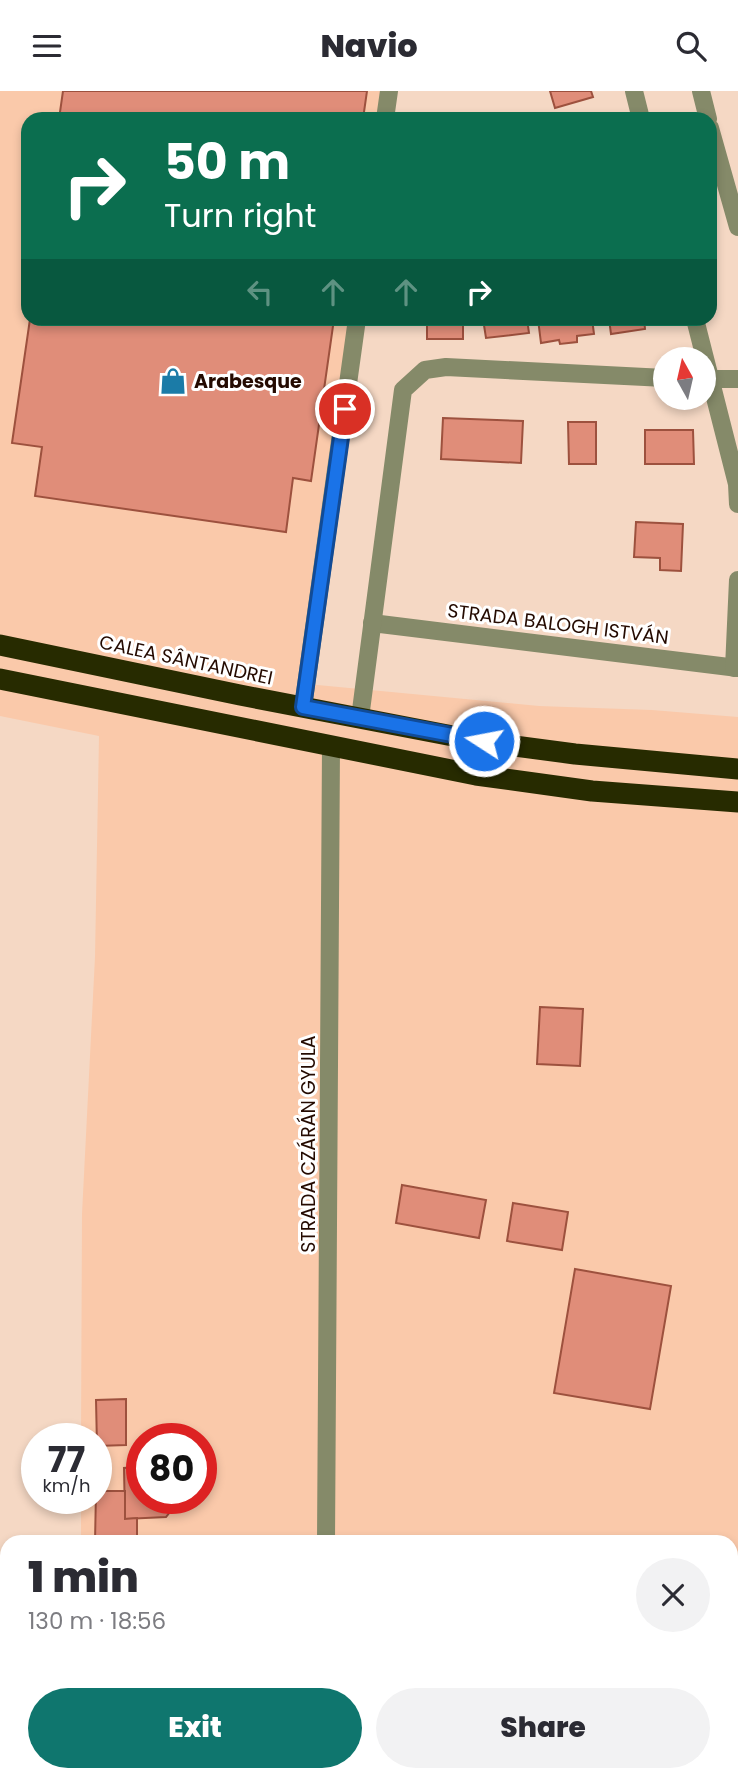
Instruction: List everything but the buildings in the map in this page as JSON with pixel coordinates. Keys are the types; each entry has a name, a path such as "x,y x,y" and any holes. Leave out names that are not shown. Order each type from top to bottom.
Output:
{"highway":[{"name":"CALEA SÂNTANDREI","path":"0,645 484,741 575,754 738,769"},
{"path":"0,679 476,775 592,791 738,802"}],"street":[{"path":"386,112 389,91"},
{"path":"634,91 639,112"},
{"path":"701,91 706,112"},
{"path":"717,145 731,180 738,227"},
{"path":"303,707 356,326"},
{"path":"697,326 701,347"},
{"path":"360,718 402,390 425,370 446,367 653,377"},
{"path":"716,379 738,379"},
{"path":"716,408 737,484 738,504"},
{"path":"736,668 738,580"},
{"name":"STRADA BALOGH ISTVÁN","path":"372,622 736,668"},
{"name":"STRADA CZÁRÁN GYULA","path":"326,1535 331,746"}],"shaded area":[{"path":"0,91 392,91 388,112 21,112 21,326 356,326 307,684 539,706 652,710 738,717 738,1535 81,1535 81,1514 112,1514 112,1423 81,1423 82,1214 95,957 99,736 0,716"}],"place":[{"name":"Arabesque","path":"173,381"}],"route":[{"path":"345,409 303,707 484,741"}]}
